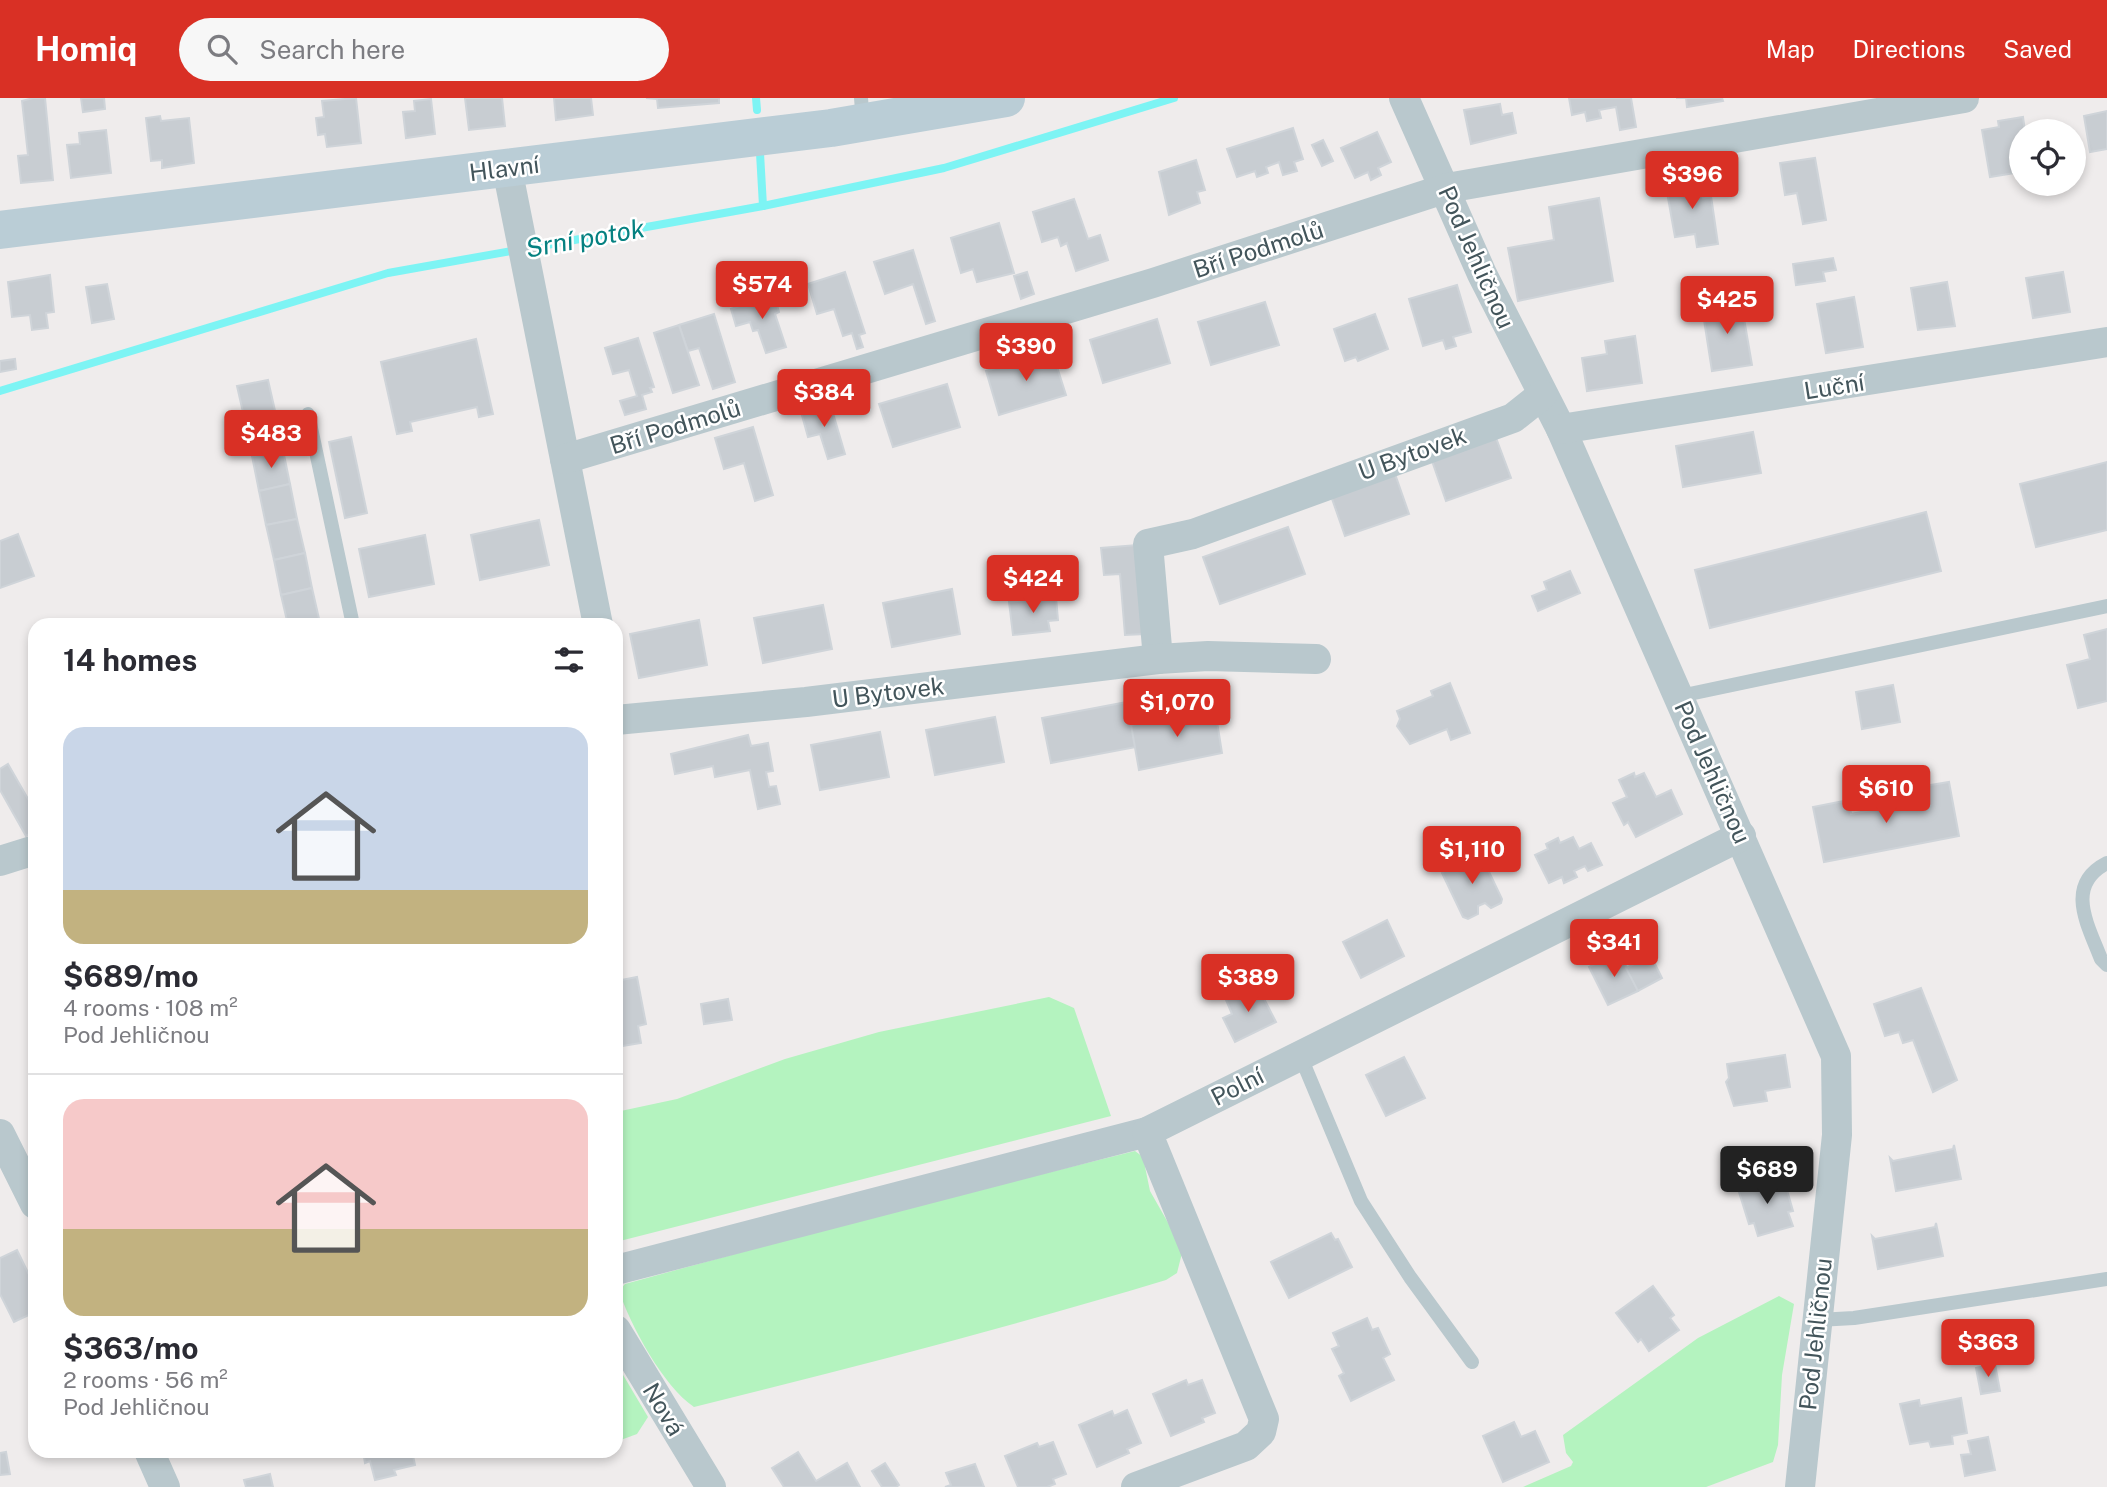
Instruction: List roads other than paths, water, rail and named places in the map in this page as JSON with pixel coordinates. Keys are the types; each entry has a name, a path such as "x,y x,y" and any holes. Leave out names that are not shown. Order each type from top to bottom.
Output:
{"street":[{"name":"Hlavní","path":"0,230 507,168 862,111 1006,98"},
{"name":"Pod Jehličnou","path":"1404,98 1447,188 1482,274 1561,429 1836,1056 1837,1136 1800,1487"},
{"name":"Bří Podmolů","path":"565,459 1153,284 1447,188 1886,104 1964,98"},
{"path":"507,168 597,618"},
{"name":"Luční","path":"1561,429 2107,342"},
{"name":"U Bytovek","path":"1158,659 1148,544 1193,534 1513,418 1542,395"},
{"name":"U Bytovek","path":"623,717 806,702 1158,659 1208,656 1316,659"},
{"name":"Polní","path":"623,1268 1147,1132 1741,836"},
{"path":"0,861 28,852"},
{"path":"1136,1487 1246,1446 1261,1432 1265,1419 1147,1132"},
{"path":"0,1134 28,1189"},
{"name":"Nová","path":"623,1342 711,1487"},
{"path":"138,1487 164,1487 152,1458"}],"lane":[{"path":"308,414 352,618"},
{"path":"1680,696 2107,606"},
{"path":"2107,863 2090,872 2082,890 2083,910 2101,959 2107,965"},
{"path":"1300,1055 1360,1201 1409,1277 1472,1362"},
{"path":"1818,1320 1854,1318 2107,1279"}],"waterway":[{"path":"756,98 757,110"},
{"name":"Srní potok","path":"530,248 763,206 944,168 1174,98"},
{"path":"760,153 763,206"},
{"name":"Srní potok","path":"0,391 388,273 517,250"}]}
